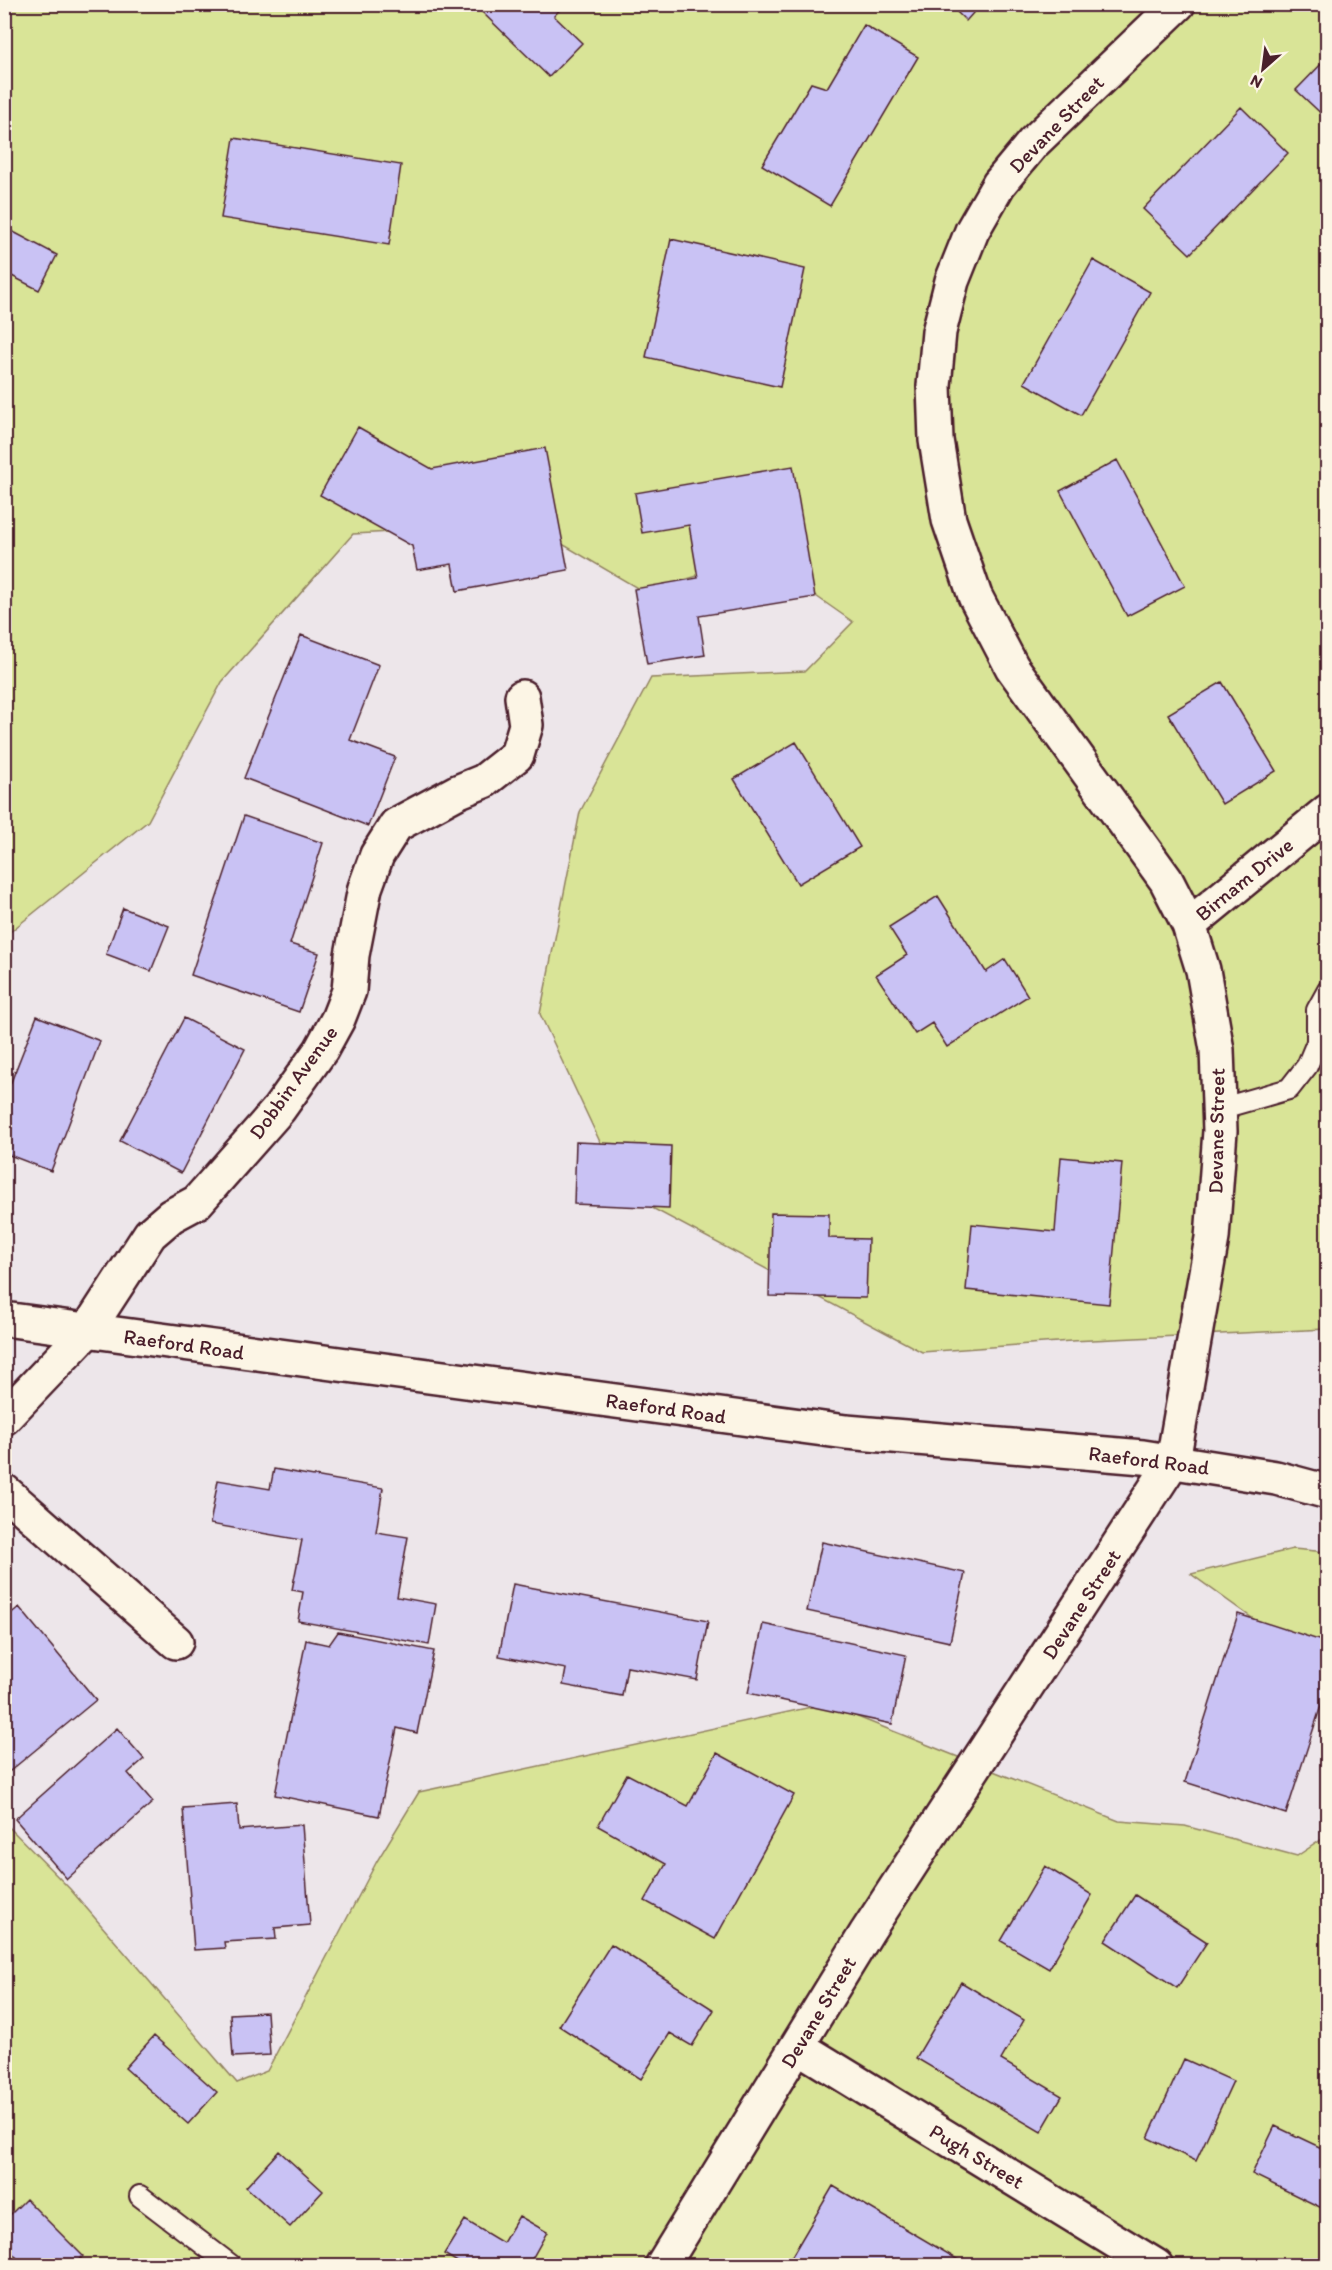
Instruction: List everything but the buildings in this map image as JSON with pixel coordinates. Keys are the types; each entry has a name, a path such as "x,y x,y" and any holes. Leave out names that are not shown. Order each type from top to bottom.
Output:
{"street":[{"name":"Devane Street","path":"662,2265 867,1932 1173,1461 1212,1238 1220,1131 1217,1050 1203,970 1188,925 1166,880 1012,667 975,596 949,520 936,440 934,386 939,332 952,281 972,231 999,184 1033,143 1178,4"},
{"name":"Dobbin Avenue","path":"4,1418 87,1331 150,1234 171,1216 196,1202 279,1109 321,1050 338,1019 349,991 352,955 365,888 377,855 396,825 457,792 484,781 517,755 526,725 522,697"},
{"name":"Birnam Drive","path":"1188,925 1328,811"},
{"name":"Raeford Road","path":"4,1319 846,1432 1173,1461 1276,1478 1328,1492"},
{"path":"4,1491 176,1642"},
{"name":"Pugh Street","path":"797,2046 1156,2265"}],"lane":[{"path":"1219,1109 1289,1089 1307,1066 1317,1042 1317,1010 1328,990"},
{"path":"140,2196 232,2265"}],"green space":[{"path":"5,5 1327,5 1327,1329 1071,1341 922,1352 624,1193 540,1014 580,812 651,678 805,671 853,622 760,557 644,592 530,525 353,534 222,682 148,821 5,936"},
{"path":"1293,1549 1327,1552 1327,1658 1291,1646 1191,1574"},
{"path":"825,1704 1119,1821 1185,1826 1297,1856 1327,1836 1327,2265 5,2265 4,1822 70,1889 237,2083 267,2071 377,1861 419,1792"}]}
